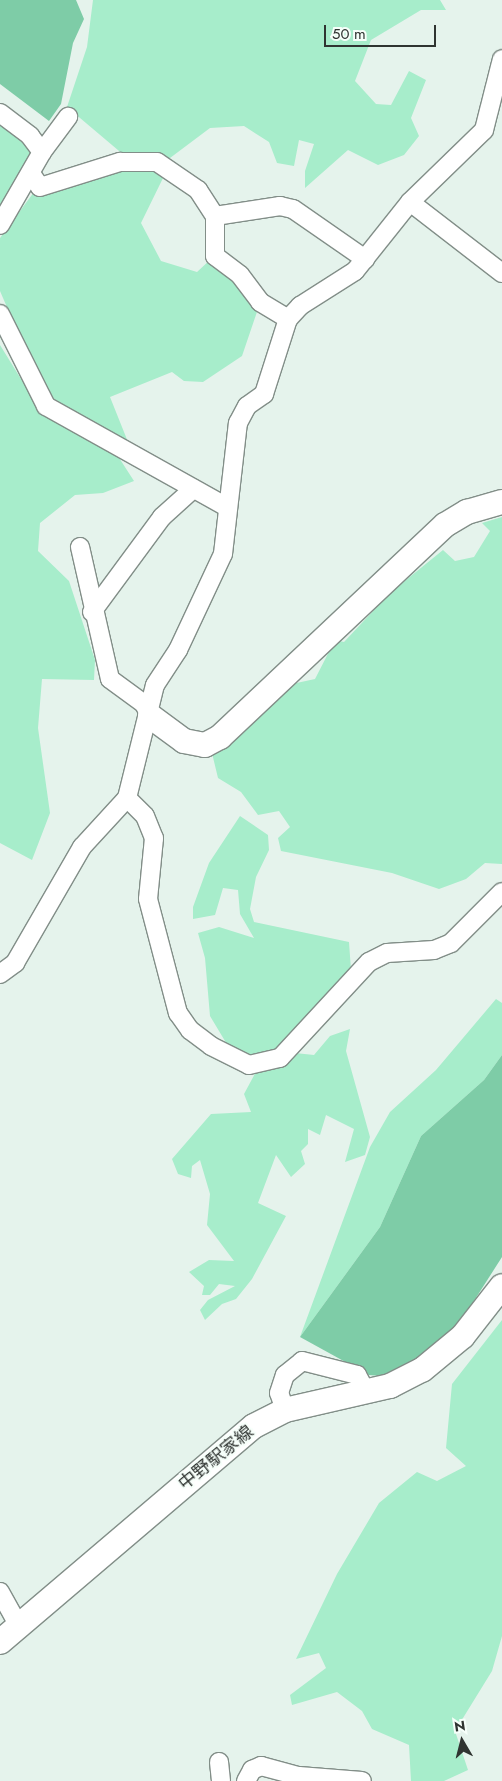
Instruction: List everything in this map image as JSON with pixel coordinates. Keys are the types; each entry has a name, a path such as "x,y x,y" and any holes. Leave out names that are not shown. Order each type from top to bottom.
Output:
{"main road":[{"path":"150,716 184,741 205,746 220,737 445,526 467,512 502,502"},
{"name":"中野駅家線","path":"0,1642 228,1445 285,1410 390,1386 422,1370 463,1336 502,1286"}],"street":[{"path":"0,974 15,963 82,847 127,798 150,716 155,686 178,650 223,554 226,506 238,423 246,406 264,394 288,319 300,306 355,271 410,202 484,130 502,59"},
{"path":"0,113 30,136 42,152"},
{"path":"0,225 32,175 42,152 68,117"},
{"path":"32,175 40,187 143,159 157,162 198,190 215,216 216,256 240,276 260,302 288,319"},
{"path":"410,202 502,273"},
{"path":"215,216 280,206 293,209 365,259"},
{"path":"0,314 46,406 226,506"},
{"path":"92,612 162,517 193,489"},
{"path":"80,547 92,612 110,679 144,704 150,716"},
{"path":"127,798 145,816 154,838 148,899 178,1013 190,1030 211,1046 249,1065 280,1058 370,962 387,953 434,950 451,943 502,892"},
{"path":"285,1410 279,1393 284,1375 302,1361 357,1375 366,1391"},
{"path":"0,1592 19,1626"},
{"path":"219,1762 221,1781"},
{"path":"246,1781 252,1770 261,1766 299,1776 362,1781"}],"shaded area":[{"path":"0,0 76,0 84,19 73,43 61,104 49,121 0,84"},
{"path":"93,0 440,0 446,10 421,10 371,40 355,81 376,104 391,105 409,71 426,80 411,118 419,136 404,155 378,165 348,150 305,188 305,171 314,144 299,140 294,166 277,163 269,142 244,126 210,128 166,161 125,156 67,107 87,47"},
{"path":"0,118 31,149 29,168 0,217"},
{"path":"141,163 164,176 141,223 161,261 197,272 211,259 259,306 242,356 203,382 184,381 172,372 110,397 130,447 46,398 0,291 0,238 34,192"},
{"path":"0,345 42,413 114,450 134,481 103,493 75,495 40,523 38,551 69,581 95,660 94,680 42,679 38,728 50,813 32,860 0,843"},
{"path":"502,517 502,864 485,863 466,879 439,889 392,873 281,851 278,838 290,827 279,811 258,815 241,792 218,778 211,749 278,687 315,679 335,640 344,642 390,593 443,550 455,561 474,557 490,531 482,523"},
{"path":"240,816 268,835 269,850 256,877 250,909 254,922 349,942 351,970 279,1050 243,1057 231,1051 210,1016 205,958 198,933 219,927 254,938 240,914 238,890 223,888 215,915 193,919 193,907 209,863"},
{"path":"496,999 502,1003 502,1055 484,1080 421,1136 380,1227 300,1337 370,1147 390,1112 436,1070"},
{"path":"350,1029 346,1051 370,1137 365,1155 345,1162 354,1129 326,1115 320,1135 308,1129 308,1144 301,1151 305,1164 291,1177 276,1155 258,1203 286,1216 252,1279 236,1299 222,1304 205,1320 200,1310 208,1300 235,1286 219,1284 210,1295 202,1295 204,1286 189,1272 209,1260 234,1261 207,1225 210,1194 200,1160 192,1166 191,1178 178,1174 172,1159 211,1114 251,1112 244,1094 257,1070 295,1053 314,1055 330,1036"},
{"path":"502,1055 502,1257 472,1304 449,1334 424,1355 381,1376 369,1375 300,1337 380,1227 421,1136 484,1080"},
{"path":"502,1320 502,1636 492,1671 455,1731 468,1770 444,1781 411,1781 409,1745 372,1729 362,1711 337,1692 292,1705 290,1695 326,1668 319,1653 296,1659 337,1574 379,1503 417,1472 437,1481 466,1466 446,1448 452,1384"}]}
